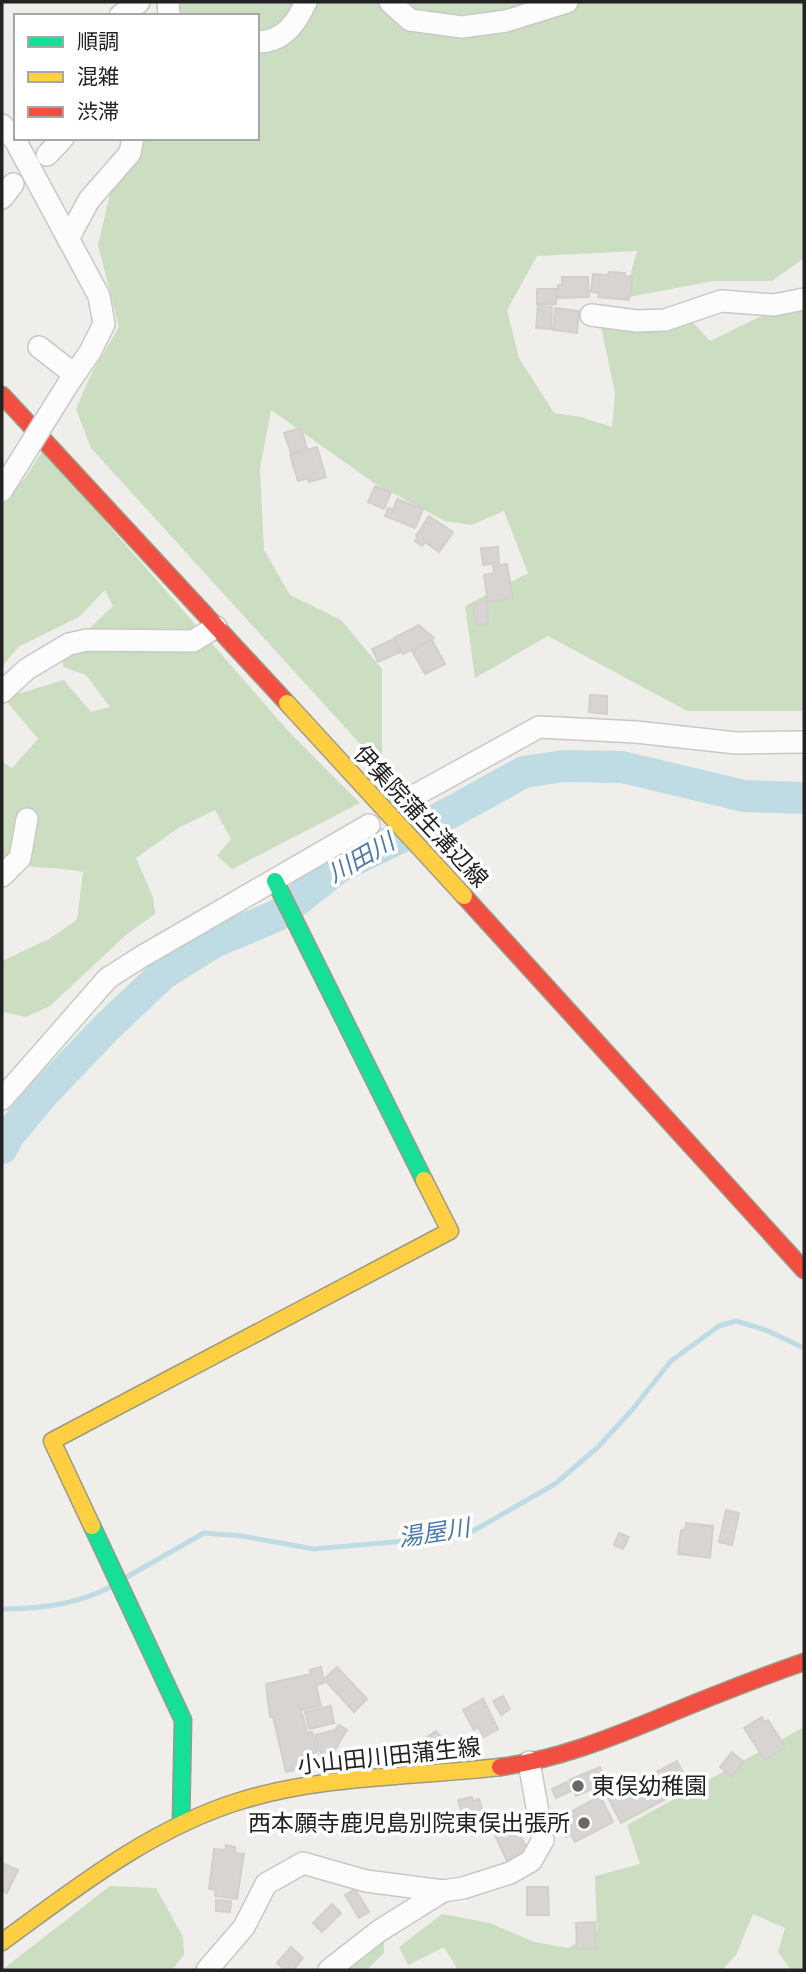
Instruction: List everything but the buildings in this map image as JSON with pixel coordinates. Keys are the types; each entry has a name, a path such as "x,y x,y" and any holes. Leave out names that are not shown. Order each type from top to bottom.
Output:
{"main road":[{"name":"伊集院蒲生溝辺線","path":"2,395 804,1270"},
{"path":"181,1822 183,1720 52,1441 450,1231 275,881"},
{"name":"小山田川田蒲生線","path":"2,1942 129,1851 181,1822 229,1803 283,1790 528,1762 642,1725 804,1662"}],"street":[{"path":"123,14 139,2"},
{"path":"259,42 270,42 293,27 306,2"},
{"path":"390,2 410,20 462,27 506,20 567,2"},
{"path":"2,125 14,139"},
{"path":"2,490 90,352 104,324 99,296 15,140"},
{"path":"47,155 62,140"},
{"path":"68,239 89,200 130,153 133,140"},
{"path":"591,315 637,321 665,320 721,301 774,305 804,299"},
{"path":"39,347 71,379"},
{"path":"2,692 27,669 69,644 87,640 193,641 216,627"},
{"path":"401,803 539,727 636,732 736,743 804,742"},
{"path":"2,876 20,858 27,819"},
{"path":"2,1099 108,978 369,825"},
{"path":"206,1970 244,1927 266,1884 303,1863 366,1881 443,1891 463,1888 510,1873 531,1861 543,1840 528,1762"},
{"path":"329,1970 379,1931 443,1891"}],"green space":[{"path":"179,2 804,2 804,258 772,281 713,281 624,298 637,251 537,256 507,310 519,358 554,413 581,417 612,427 615,394 600,321 683,312 710,341 772,311 804,301 804,711 687,711 548,636 475,678 465,606 528,573 504,511 471,525 445,521 374,483 271,410 260,469 264,550 290,595 341,620 382,669 382,768 91,448 76,409 93,370 119,327 98,245 112,185 131,140 259,140 259,14 173,14"},
{"path":"43,450 291,734 360,803 232,869 217,856 231,839 215,810 180,827 136,858 153,897 155,914 127,934 50,1006 26,1017 2,1012 2,961 49,939 77,920 83,872 2,862 2,762 12,768 38,739 4,698 64,680 91,712 110,707 86,675 63,667 62,641 89,629 113,606 105,590 79,617 18,647 2,667 2,503 25,478"},
{"path":"804,1727 804,1970 791,1970 778,1952 785,1928 753,1914 736,1955 722,1970 458,1970 444,1947 408,1965 399,1947 442,1914 490,1923 534,1942 568,1948 597,1931 595,1876 640,1864 627,1825"},
{"path":"110,1886 156,1888 183,1937 184,1955 172,1970 2,1970"},
{"path":"384,1938 384,1953 367,1970 338,1970"}],"waterway":[{"name":"川田川","path":"2,1148 8,1136 42,1095 106,1028 163,974 214,942 278,915 339,867 446,815 524,772 564,766 622,767 744,796 804,798"},
{"name":"湯屋川","path":"125,1578 204,1533 242,1536 314,1549 416,1540 473,1531 555,1484 597,1448 671,1361 719,1326 736,1321 766,1330 804,1348"},
{"name":"湯屋川","path":"2,1609 57,1604 85,1598 110,1587"}],"traffic: fast":[{"path":"275,881 424,1180"},
{"path":"92,1526 183,1720 181,1822"}],"traffic: slow":[{"path":"287,703 464,896"},
{"path":"92,1526 52,1441 450,1231 424,1180"},
{"path":"2,1942 59,1900 147,1842 178,1826 243,1800 338,1781 500,1767"}],"traffic: jam":[{"path":"2,395 287,703"},
{"path":"464,896 804,1270"},
{"path":"500,1767 581,1748 804,1662"}],"place":[{"name":"東俣幼稚園","path":"578,1786"},
{"name":"西本願寺鹿児島別院東俣出張所","path":"584,1823"}]}
